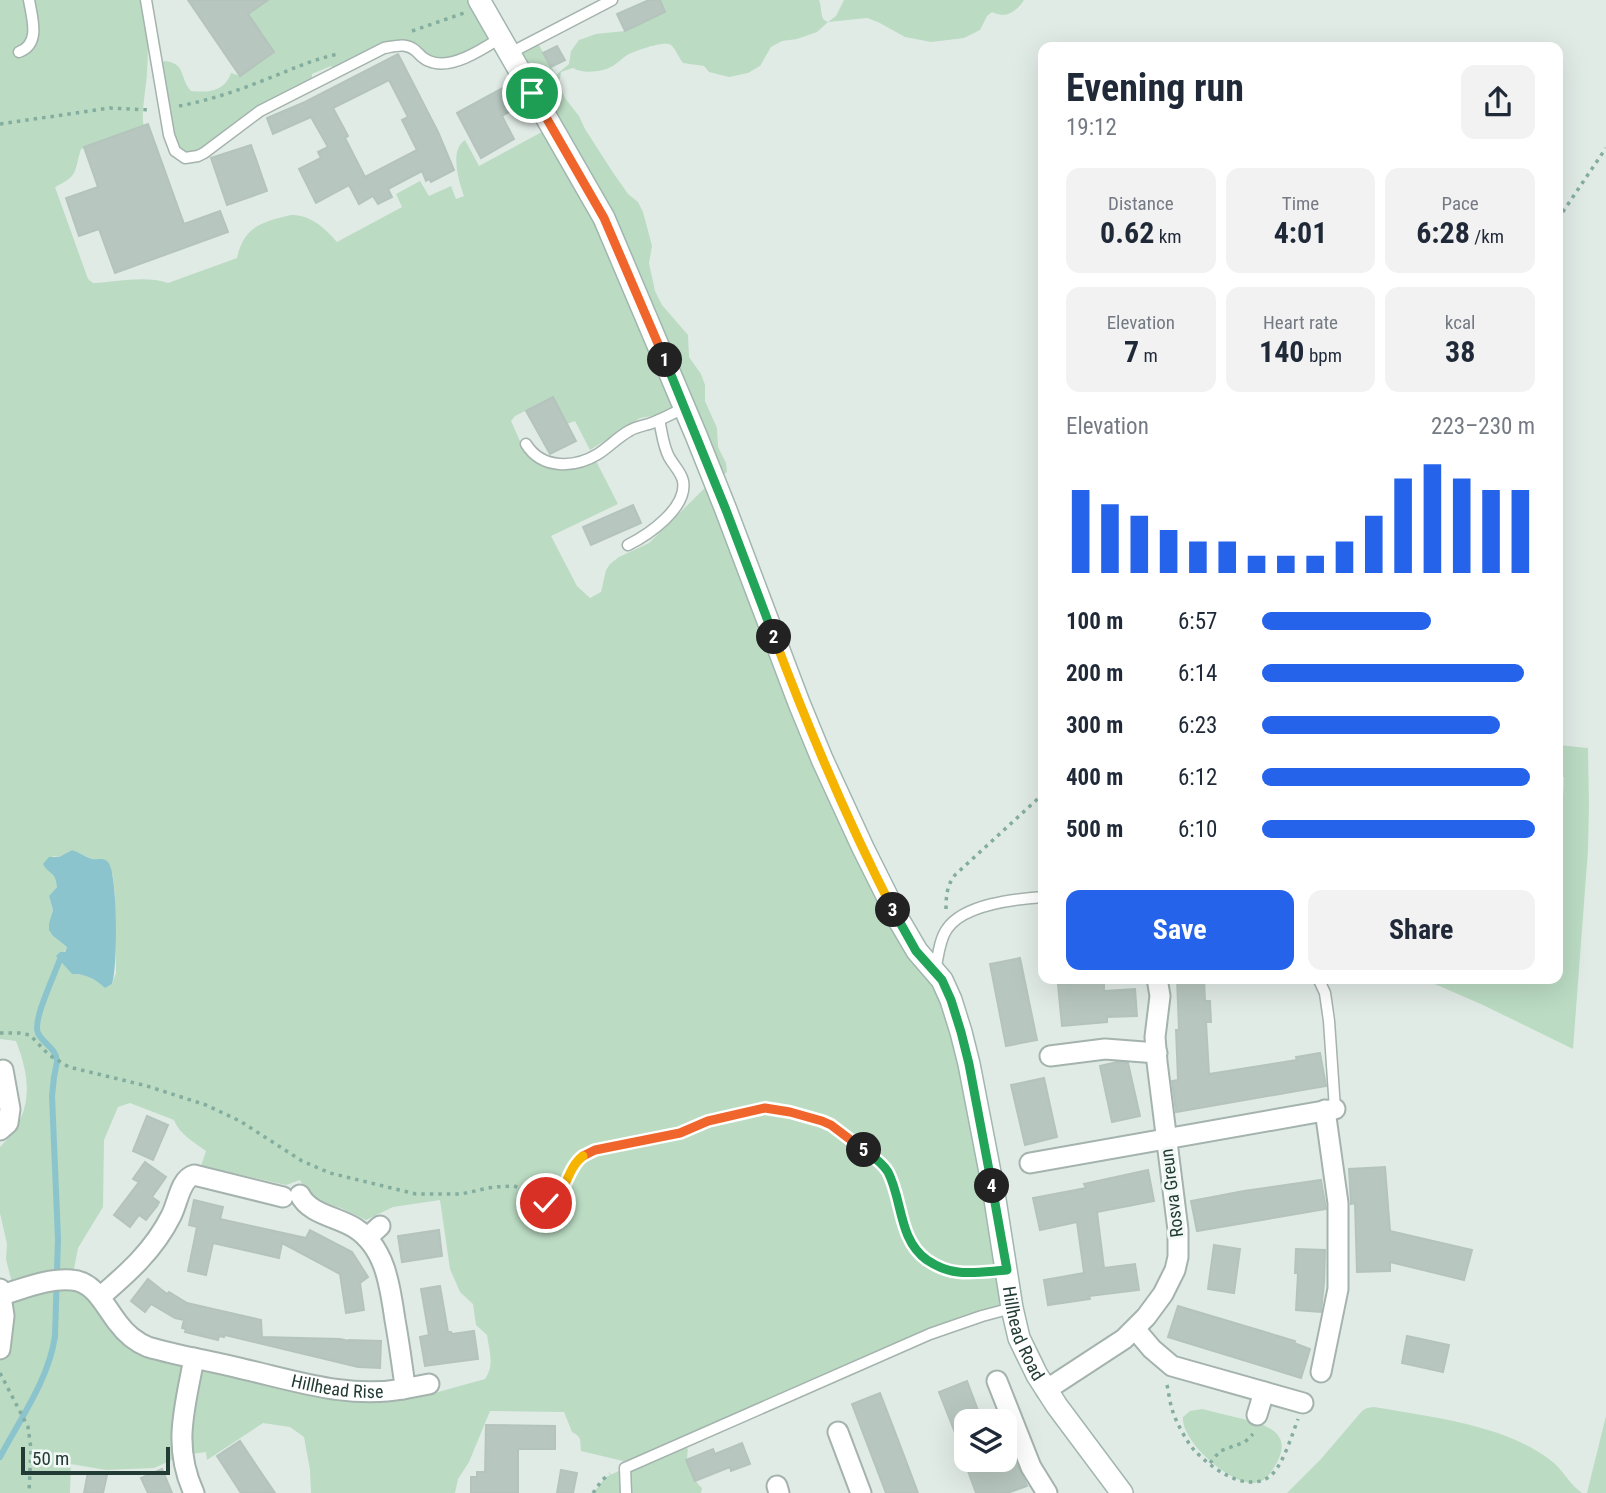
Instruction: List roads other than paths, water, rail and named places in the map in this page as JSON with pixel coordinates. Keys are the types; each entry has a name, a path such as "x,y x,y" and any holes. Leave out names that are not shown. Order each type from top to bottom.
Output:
{"street":[{"name":"Hillhead Road","path":"481,3 604,218 685,408 831,780 900,922 916,951 942,980 951,1000 969,1064 1019,1338 1046,1390 1122,1493"},
{"name":"Rosva Greun","path":"1046,1390 1135,1329 1163,1294 1175,1270 1178,1258 1177,1215 1157,1054 1160,996 1158,984"},
{"path":"1050,1056 1105,1049 1157,1054"},
{"path":"0,1130 8,1123 10,1115 3,1070"},
{"path":"1030,1163 1330,1110 1338,1203 1338,1289 1321,1372"},
{"name":"Hillhead Rise","path":"1,1292 57,1281 81,1282 100,1297 118,1324 139,1343 161,1351 335,1389 370,1392 403,1389 405,1385 389,1281 373,1232 311,1208 291,1196 184,1171 186,1179 173,1213 152,1247 100,1297"},
{"path":"0,1349 4,1328 1,1292"},
{"path":"1135,1329 1166,1363 1179,1369 1303,1403"},
{"path":"194,1359 181,1439 187,1475 194,1493"},
{"path":"997,1381 1031,1467 1047,1493"},
{"path":"403,1389 429,1384"},
{"path":"1257,1415 1264,1392"},
{"path":"838,1432 861,1493"}],"lane":[{"path":"19,52 29,46 33,36 29,0"},
{"path":"146,0 169,135 174,151 184,158 204,153 266,108 384,48 407,46 429,61 447,63 505,46 612,0"},
{"path":"526,444 531,452 543,460 573,464 601,453 632,429 685,408"},
{"path":"628,545 651,532 674,510 681,497 683,481 668,455 659,420"},
{"path":"935,971 947,928 964,915 988,905 1038,897"},
{"path":"1321,984 1325,993 1329,1021 1330,1110"},
{"path":"626,1493 625,1468 930,1334 1012,1308"}],"water":[{"path":"72,850 92,859 106,860 111,870 116,922 115,961 112,984 105,988 90,978 72,974 56,956 65,952 67,947 49,930 53,910 49,896 57,887 54,876 43,864 49,857 59,857"}],"waterway":[{"path":"57,1060 54,1052 40,1037 37,1027 41,1008 60,959"},
{"path":"0,1457 47,1368 55,1336 58,1239 52,1096 57,1062"}]}
